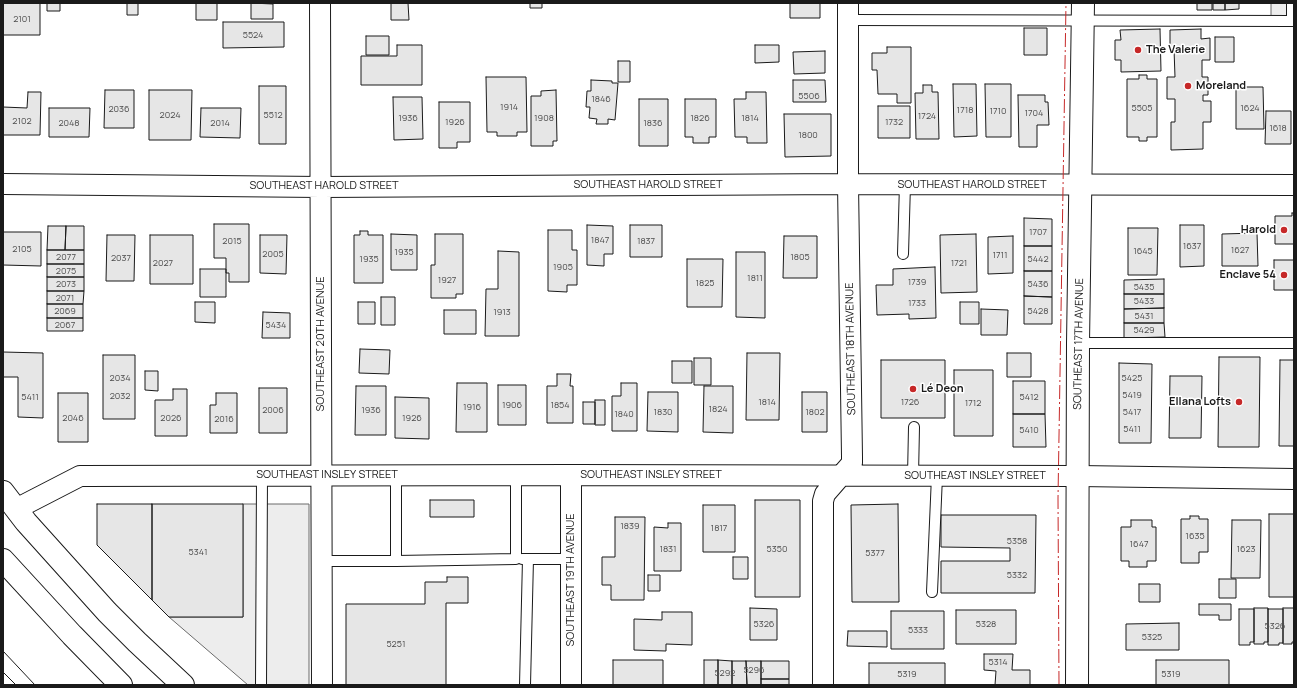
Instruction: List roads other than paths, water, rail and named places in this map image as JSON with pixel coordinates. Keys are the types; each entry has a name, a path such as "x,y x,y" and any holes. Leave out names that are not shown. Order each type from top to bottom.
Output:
{"main road":[{"name":"SOUTHEAST 17TH AVENUE","path":"1077,685 1078,343 1083,12"},
{"path":"3,492 64,565 107,612 183,685"},
{"path":"3,560 72,636 121,685"}],"street":[{"name":"SOUTHEAST 20TH AVENUE","path":"320,3 322,685"},
{"name":"SOUTHEAST 18TH AVENUE","path":"823,685 823,501 825,494 852,463 848,184 848,12"},
{"name":"SOUTHEAST HAROLD STREET","path":"3,184 321,187 848,184 1294,185"},
{"name":"SOUTHEAST 19TH AVENUE","path":"571,475 571,685"},
{"name":"SOUTHEAST INSLEY STREET","path":"16,509 80,476 1078,476 1294,479"}],"lane":[{"path":"848,12 1083,12 1293,21 1292,3"},
{"path":"902,254 905,184"},
{"path":"1078,343 1294,343"},
{"path":"913,476 914,427"},
{"path":"396,475 396,561"},
{"path":"516,475 516,559"},
{"path":"262,476 262,685"},
{"path":"932,592 937,476"},
{"path":"525,685 528,559"},
{"path":"321,561 571,559"}],"tram line":[{"path":"3,651 35,685"},
{"path":"3,672 16,685"}],"place":[{"name":"The Valerie","path":"1138,50"},
{"name":"Moreland","path":"1188,86"},
{"name":"Harold","path":"1284,230"},
{"name":"Enclave 54","path":"1284,275"},
{"name":"Lé Deon","path":"913,389"},
{"name":"Ellana Lofts","path":"1239,402"}]}
